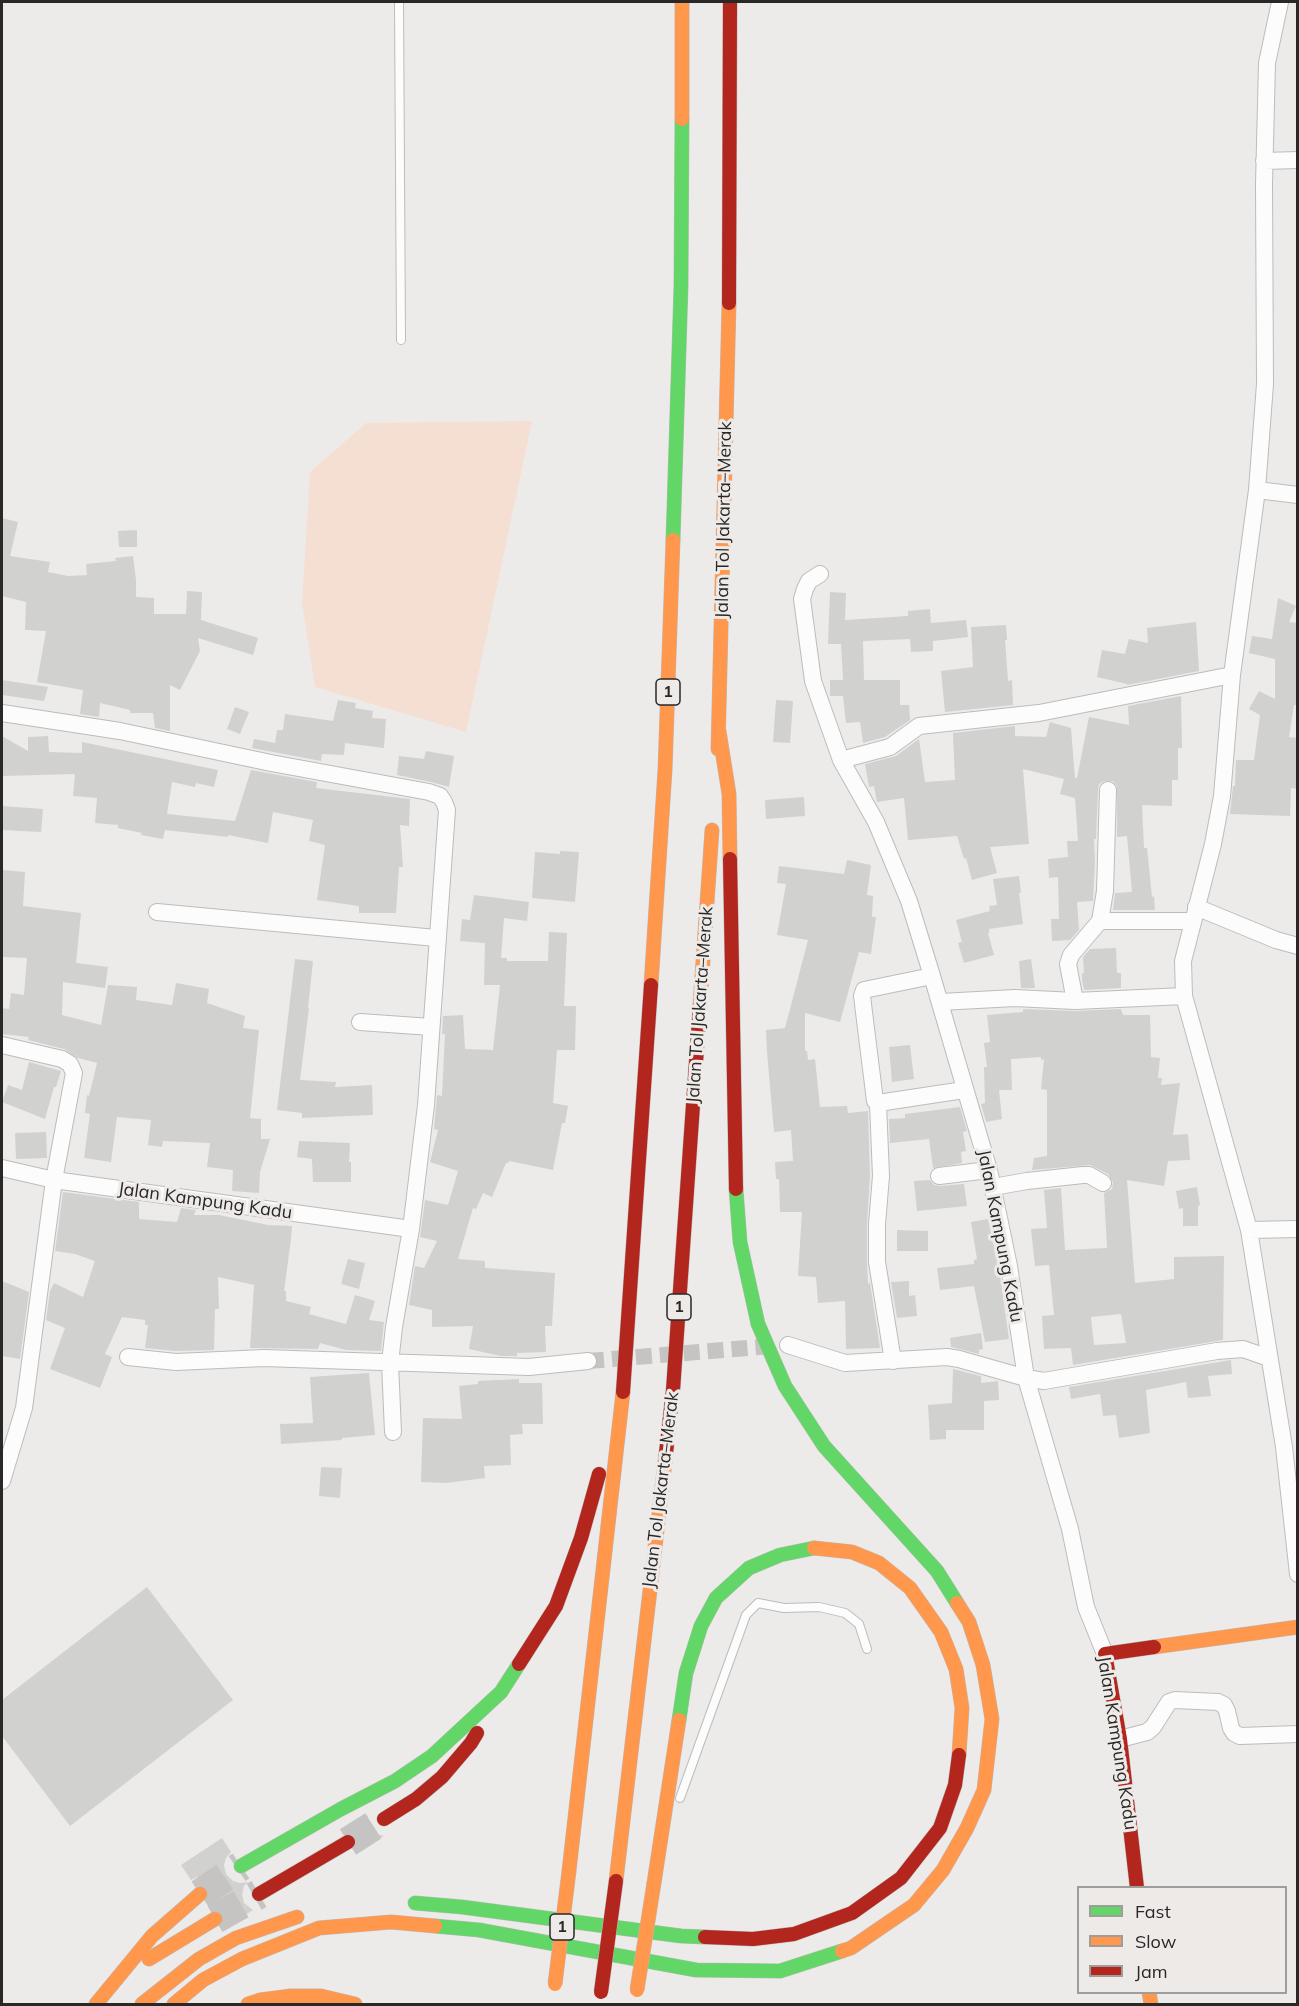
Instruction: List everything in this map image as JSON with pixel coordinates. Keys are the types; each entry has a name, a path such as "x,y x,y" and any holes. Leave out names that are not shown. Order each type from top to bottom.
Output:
{"main road":[{"name":"1","path":"554,1989 624,1382 665,770 681,286 682,2"},
{"name":"Jalan Tol Jakarta–Merak","path":"715,790 719,731 729,296 730,2"},
{"path":"174,2004 203,1980 242,1959 319,1928 391,1922 479,1930 696,1970 780,1971 851,1948 914,1905 943,1870 967,1828 984,1790 992,1719 982,1665 969,1622 937,1571 824,1446 785,1386 758,1324 740,1242 734,1169 729,794 719,731"},
{"name":"Jalan Tol Jakarta–Merak","path":"600,1998 616,1881 673,1390 713,814"},
{"path":"384,1819 416,1799 442,1777 471,1743 556,1606 581,1538 624,1382"},
{"path":"404,1902 462,1907 681,1936 753,1939 794,1934 852,1913 901,1878 940,1828 956,1785 961,1745 962,1708 956,1669 941,1632 910,1588 879,1563 852,1552 813,1548 780,1555 749,1568 716,1598 700,1626 686,1673 654,1883 635,1997"},
{"path":"1105,1654 1298,1627"},
{"name":"Jalan Kampung Kadu","path":"1105,1654 1120,1739 1137,1886"},
{"path":"241,1866 395,1781 432,1755 501,1692"},
{"path":"259,1894 348,1842"},
{"path":"96,2004 152,1936 200,1894"},
{"path":"142,2004 200,1959 236,1938 308,1913"},
{"path":"107,1988 168,1946 215,1919"},
{"path":"248,2004 261,2000 321,1996 355,2004"}],"street":[{"path":"1280,2 1267,63 1264,161 1264,384 1257,490 1232,675 1222,795 1184,961 1184,996 1249,1230 1269,1358 1291,1446 1298,1574"},
{"path":"1264,161 1298,160"},
{"path":"1257,490 1298,495"},
{"name":"Jalan Kampung Kadu","path":"820,574 809,581 802,599 813,681 841,760 881,832 909,901 940,1002 991,1179 1009,1266 1026,1378 1070,1529 1086,1607 1105,1654"},
{"path":"841,760 890,747 919,726 1039,713 1232,675"},
{"path":"2,713 120,730 271,764 441,796 447,810 436,938 426,1105 411,1229 390,1363 393,1432"},
{"path":"1075,1001 1068,964 1071,955 1100,921 1105,891 1108,790"},
{"path":"157,912 436,938"},
{"path":"1100,921 1194,914 1298,946"},
{"path":"893,1361 876,1247 881,1176 878,1103 875,1101 862,996 864,990 932,976"},
{"path":"940,1002 1015,998 1075,1001 1184,996"},
{"path":"360,1022 431,1028"},
{"path":"2,1045 62,1059 72,1067 74,1072 54,1180 24,1408 2,1481"},
{"path":"878,1103 964,1090"},
{"name":"Jalan Kampung Kadu","path":"2,1168 54,1180 411,1229"},
{"path":"939,1176 1027,1181 1089,1175 1103,1183"},
{"path":"1249,1230 1298,1229"},
{"path":"788,1345 845,1363 947,1357 1044,1381 1231,1349 1242,1349 1269,1358"},
{"path":"128,1357 176,1362 264,1358 529,1367 588,1360"},
{"path":"1120,1739 1147,1732 1153,1727 1169,1702 1175,1700 1218,1702 1224,1705 1231,1728 1240,1736 1298,1734"}],"lane":[{"path":"399,2 400,340"},
{"path":"677,1807 746,1615 758,1603 784,1608 819,1607 845,1613 859,1624 867,1649"},
{"path":"657,1863 673,1818"}],"shaded area":[{"path":"532,421 466,732 315,687 302,603 310,472 366,423"}],"building":[{"path":"2,518 18,522 10,556 50,562 48,572 68,576 87,575 86,564 116,561 115,558 133,556 136,597 154,598 154,614 186,614 187,591 202,592 201,620 258,638 253,655 198,638 200,651 180,690 170,685 170,731 155,728 153,713 130,713 130,710 100,703 99,717 80,714 83,690 37,682 46,631 25,630 26,602 2,596"},
{"path":"137,530 137,547 119,547 118,531"},
{"path":"830,592 846,593 845,620 908,616 908,611 930,609 931,623 966,620 968,637 933,641 933,651 911,652 910,639 863,641 864,680 900,680 900,705 909,705 910,720 885,737 863,743 860,722 846,723 843,696 830,696 830,680 843,680 841,644 828,644"},
{"path":"1278,598 1296,606 1289,622 1298,623 1298,705 1294,705 1289,737 1298,738 1298,789 1291,788 1290,816 1230,814 1233,786 1235,786 1236,760 1254,760 1260,715 1249,709 1259,691 1275,699 1275,659 1249,653 1252,636 1272,639"},
{"path":"1196,622 1199,671 1127,685 1097,677 1102,650 1125,654 1129,639 1148,643 1147,628"},
{"path":"1006,625 1008,681 1012,680 1013,705 945,712 941,671 973,667 971,627"},
{"path":"2,680 48,687 44,701 2,695"},
{"path":"1181,696 1182,748 1178,748 1178,780 1172,780 1172,806 1142,805 1144,848 1147,848 1155,910 1113,910 1115,893 1132,892 1127,836 1117,837 1117,786 1113,781 1104,781 1099,784 1098,790 1093,901 1077,902 1079,930 1070,940 1052,941 1051,919 1059,919 1058,877 1049,878 1048,859 1068,857 1067,841 1078,841 1075,798 1060,794 1064,779 1023,769 1029,844 990,847 997,873 972,880 957,836 908,840 904,798 877,802 874,786 869,787 865,764 896,756 919,739 925,782 955,780 953,733 1015,726 1015,736 1046,737 1050,722 1071,728 1075,778 1077,778 1089,717 1129,725 1128,706"},
{"path":"338,700 356,703 355,708 373,711 372,718 386,719 384,748 345,743 344,755 322,754 321,761 252,748 254,739 275,743 277,730 283,730 285,714 333,721"},
{"path":"776,700 793,701 790,743 773,742"},
{"path":"235,707 249,712 240,734 227,729"},
{"path":"2,736 28,751 28,737 48,736 49,752 82,753 82,742 218,770 214,787 196,783 195,787 172,782 167,814 235,821 251,770 317,782 316,788 410,799 409,826 400,825 403,867 399,867 396,913 359,913 359,906 317,900 325,845 309,841 313,820 273,812 268,843 228,835 228,837 165,830 163,839 118,828 118,825 95,823 97,798 73,796 75,774 2,776"},
{"path":"426,751 454,756 449,787 397,775 399,756 424,759"},
{"path":"804,797 805,816 766,819 765,800"},
{"path":"2,806 43,809 41,832 2,830"},
{"path":"560,851 579,852 575,902 532,898 535,852 560,854"},
{"path":"847,860 871,865 867,895 873,896 872,917 876,917 871,954 859,952 840,1022 805,1013 805,1051 807,1051 808,1060 815,1059 820,1107 847,1106 848,1113 868,1111 870,1176 867,1223 868,1284 870,1283 880,1348 846,1349 845,1301 818,1303 816,1277 798,1276 802,1212 780,1212 779,1179 776,1179 775,1162 793,1161 791,1130 774,1132 767,1052 766,1030 785,1028 808,940 777,935 786,884 777,883 779,866 844,874"},
{"path":"2,870 25,872 23,906 81,913 76,963 108,967 105,988 63,982 62,1015 101,1025 108,985 137,987 136,1000 172,1005 176,983 209,989 207,1003 245,1016 243,1028 259,1030 250,1118 261,1119 261,1139 270,1139 260,1172 259,1193 232,1191 233,1170 207,1167 210,1143 163,1141 162,1147 148,1145 151,1120 117,1117 111,1162 84,1158 90,1114 85,1113 87,1095 89,1096 97,1063 78,1058 64,1049 28,1040 29,1037 2,1034 2,1008 9,1009 11,993 24,995 27,958 2,957"},
{"path":"1019,876 1023,924 989,929 994,955 964,963 958,943 962,942 956,920 990,911 989,906 997,905 993,879"},
{"path":"474,895 529,902 527,921 504,918 501,958 507,958 507,961 548,961 549,932 567,933 564,1006 576,1006 575,1050 557,1050 553,1103 568,1106 565,1123 562,1123 553,1170 509,1161 506,1163 492,1197 483,1193 476,1209 473,1208 458,1259 485,1261 485,1268 555,1273 552,1326 545,1326 546,1352 517,1353 517,1356 501,1356 469,1349 473,1326 432,1327 432,1310 409,1305 415,1266 424,1268 437,1241 420,1237 425,1200 448,1205 458,1171 430,1162 438,1130 434,1129 437,1095 442,1096 445,1034 442,1034 443,1016 463,1015 465,1049 493,1050 500,985 484,985 485,943 460,941 462,919 470,920"},
{"path":"1116,948 1117,973 1121,973 1121,988 1084,990 1083,957 1090,949"},
{"path":"295,959 313,961 300,1080 336,1082 335,1087 372,1085 373,1115 302,1118 302,1113 277,1110"},
{"path":"1031,959 1035,988 1021,988 1019,961"},
{"path":"1023,1009 1075,1011 1121,1009 1123,1015 1150,1015 1151,1057 1160,1058 1158,1078 1162,1078 1161,1085 1180,1083 1173,1135 1188,1134 1190,1160 1168,1161 1164,1186 1127,1180 1135,1283 1174,1279 1174,1257 1224,1256 1223,1340 1073,1365 1071,1348 1044,1349 1042,1316 1054,1315 1049,1265 1035,1266 1031,1229 1047,1228 1044,1190 1061,1188 1065,1250 1107,1248 1104,1193 1112,1189 1113,1182 1108,1174 1090,1165 1032,1170 1034,1158 1047,1156 1047,1090 1041,1089 1044,1059 1041,1060 1041,1057 1011,1059 1012,1090 999,1090 1002,1119 986,1122 981,1104 985,1103 984,1067 987,1067 984,1043 990,1042 987,1015 1023,1012","holes":["1121,1314 1126,1343 1094,1345 1091,1317"]},
{"path":"910,1045 914,1079 892,1082 889,1047"},
{"path":"29,1062 61,1071 45,1119 2,1102 8,1085 22,1090"},
{"path":"960,1107 967,1131 963,1132 966,1151 961,1152 962,1163 933,1168 929,1139 890,1143 889,1119 905,1118 905,1114"},
{"path":"46,1132 47,1158 16,1159 15,1133"},
{"path":"299,1141 350,1143 351,1182 313,1182 312,1159 297,1157"},
{"path":"930,1180 934,1185 940,1186 964,1184 967,1206 917,1211 914,1181"},
{"path":"1197,1187 1200,1205 1198,1206 1198,1226 1183,1226 1183,1208 1179,1209 1176,1191"},
{"path":"63,1192 139,1202 139,1219 177,1222 181,1208 196,1210 194,1215 219,1215 268,1225 292,1226 284,1291 286,1291 286,1301 311,1307 309,1314 346,1324 355,1295 375,1301 369,1320 384,1322 381,1351 346,1350 320,1343 318,1349 250,1348 254,1285 218,1277 219,1309 215,1309 214,1350 176,1351 145,1348 148,1325 145,1325 145,1320 122,1317 105,1354 112,1357 100,1388 50,1369 65,1328 46,1320 50,1291 54,1283 83,1297 95,1261 75,1254 55,1251"},
{"path":"988,1219 999,1268 1009,1339 985,1342 974,1286 940,1290 937,1268 974,1264 974,1260 977,1259 971,1222"},
{"path":"897,1230 928,1231 928,1251 897,1251"},
{"path":"348,1259 365,1263 359,1289 341,1284"},
{"path":"2,1281 29,1292 20,1359 2,1356"},
{"path":"909,1281 909,1296 915,1295 917,1316 897,1318 891,1282"},
{"path":"981,1333 983,1349 979,1350 979,1354 951,1347 950,1338"},
{"path":"1231,1360 1232,1374 1208,1376 1211,1396 1188,1398 1186,1382 1146,1390 1150,1433 1119,1438 1116,1415 1103,1416 1100,1394 1071,1399 1069,1387"},
{"path":"953,1369 981,1376 981,1383 998,1381 999,1400 984,1401 984,1430 946,1430 946,1439 930,1440 928,1405 952,1403"},
{"path":"369,1373 375,1435 342,1438 342,1440 281,1444 280,1424 313,1423 310,1377"},
{"path":"519,1379 519,1383 542,1383 543,1424 522,1424 523,1434 510,1435 511,1465 484,1466 485,1478 446,1483 421,1482 423,1418 462,1419 459,1386 478,1384 478,1381"},
{"path":"321,1467 342,1468 340,1498 319,1496"},
{"path":"147,1587 233,1700 70,1826 2,1736 2,1700"},
{"path":"368,1815 370,1829 384,1836 364,1847 363,1833 356,1827 348,1825"},
{"path":"222,1838 231,1852 224,1865 226,1874 233,1881 248,1882 244,1886 242,1895 244,1903 253,1910 232,1921 230,1910 223,1904 215,1902 217,1891 213,1882 197,1877 191,1880 181,1865"}],"tunnel":[{"path":"588,1361 772,1346"},
{"path":"348,1842 384,1819"},
{"path":"200,1894 241,1866"},
{"path":"215,1919 259,1894"}],"traffic: fast":[{"path":"673,540 681,286 682,119"},
{"path":"736,1189 740,1242 758,1324 785,1386 824,1446 937,1571 957,1603"},
{"path":"679,1720 686,1673 701,1626 716,1598 749,1568 780,1555 814,1548"},
{"path":"241,1866 395,1781 432,1756 501,1692 519,1664"},
{"path":"415,1903 462,1907 681,1936 705,1937"},
{"path":"435,1926 479,1930 696,1970 780,1971 842,1951"}],"traffic: slow":[{"path":"682,2 682,119"},
{"path":"718,749 729,303"},
{"path":"651,985 665,770 673,540"},
{"path":"719,731 729,794 730,859"},
{"path":"700,1005 712,830"},
{"path":"569,1871 623,1392"},
{"path":"616,1881 665,1462"},
{"path":"814,1548 852,1552 879,1563 910,1588 941,1632 956,1669 962,1708 959,1755"},
{"path":"842,1951 851,1948 914,1905 943,1870 967,1828 984,1790 992,1719 983,1665 969,1622 957,1603"},
{"path":"1154,1647 1298,1627"},
{"path":"654,1883 679,1720"},
{"path":"555,1984 569,1871"},
{"path":"637,1990 654,1883"},
{"path":"96,2004 152,1936 200,1894"},
{"path":"142,2004 199,1959 236,1938 297,1917"},
{"path":"149,1959 215,1919"},
{"path":"174,2004 203,1980 242,1959 319,1928 391,1922 435,1926"},
{"path":"1149,1994 1151,2004"},
{"path":"248,2004 291,1996 321,1996 355,2004"}],"traffic: jam":[{"path":"729,303 730,2"},
{"path":"730,859 736,1189"},
{"path":"623,1392 651,985"},
{"path":"665,1462 673,1390 700,1005"},
{"path":"519,1664 556,1606 581,1538 599,1474"},
{"path":"1137,1886 1120,1739 1105,1654 1154,1647"},
{"path":"384,1819 416,1799 442,1777 477,1733"},
{"path":"705,1937 753,1939 794,1934 852,1913 901,1878 940,1828 955,1785 959,1755"},
{"path":"259,1894 348,1842"},
{"path":"601,1992 616,1881"}]}
